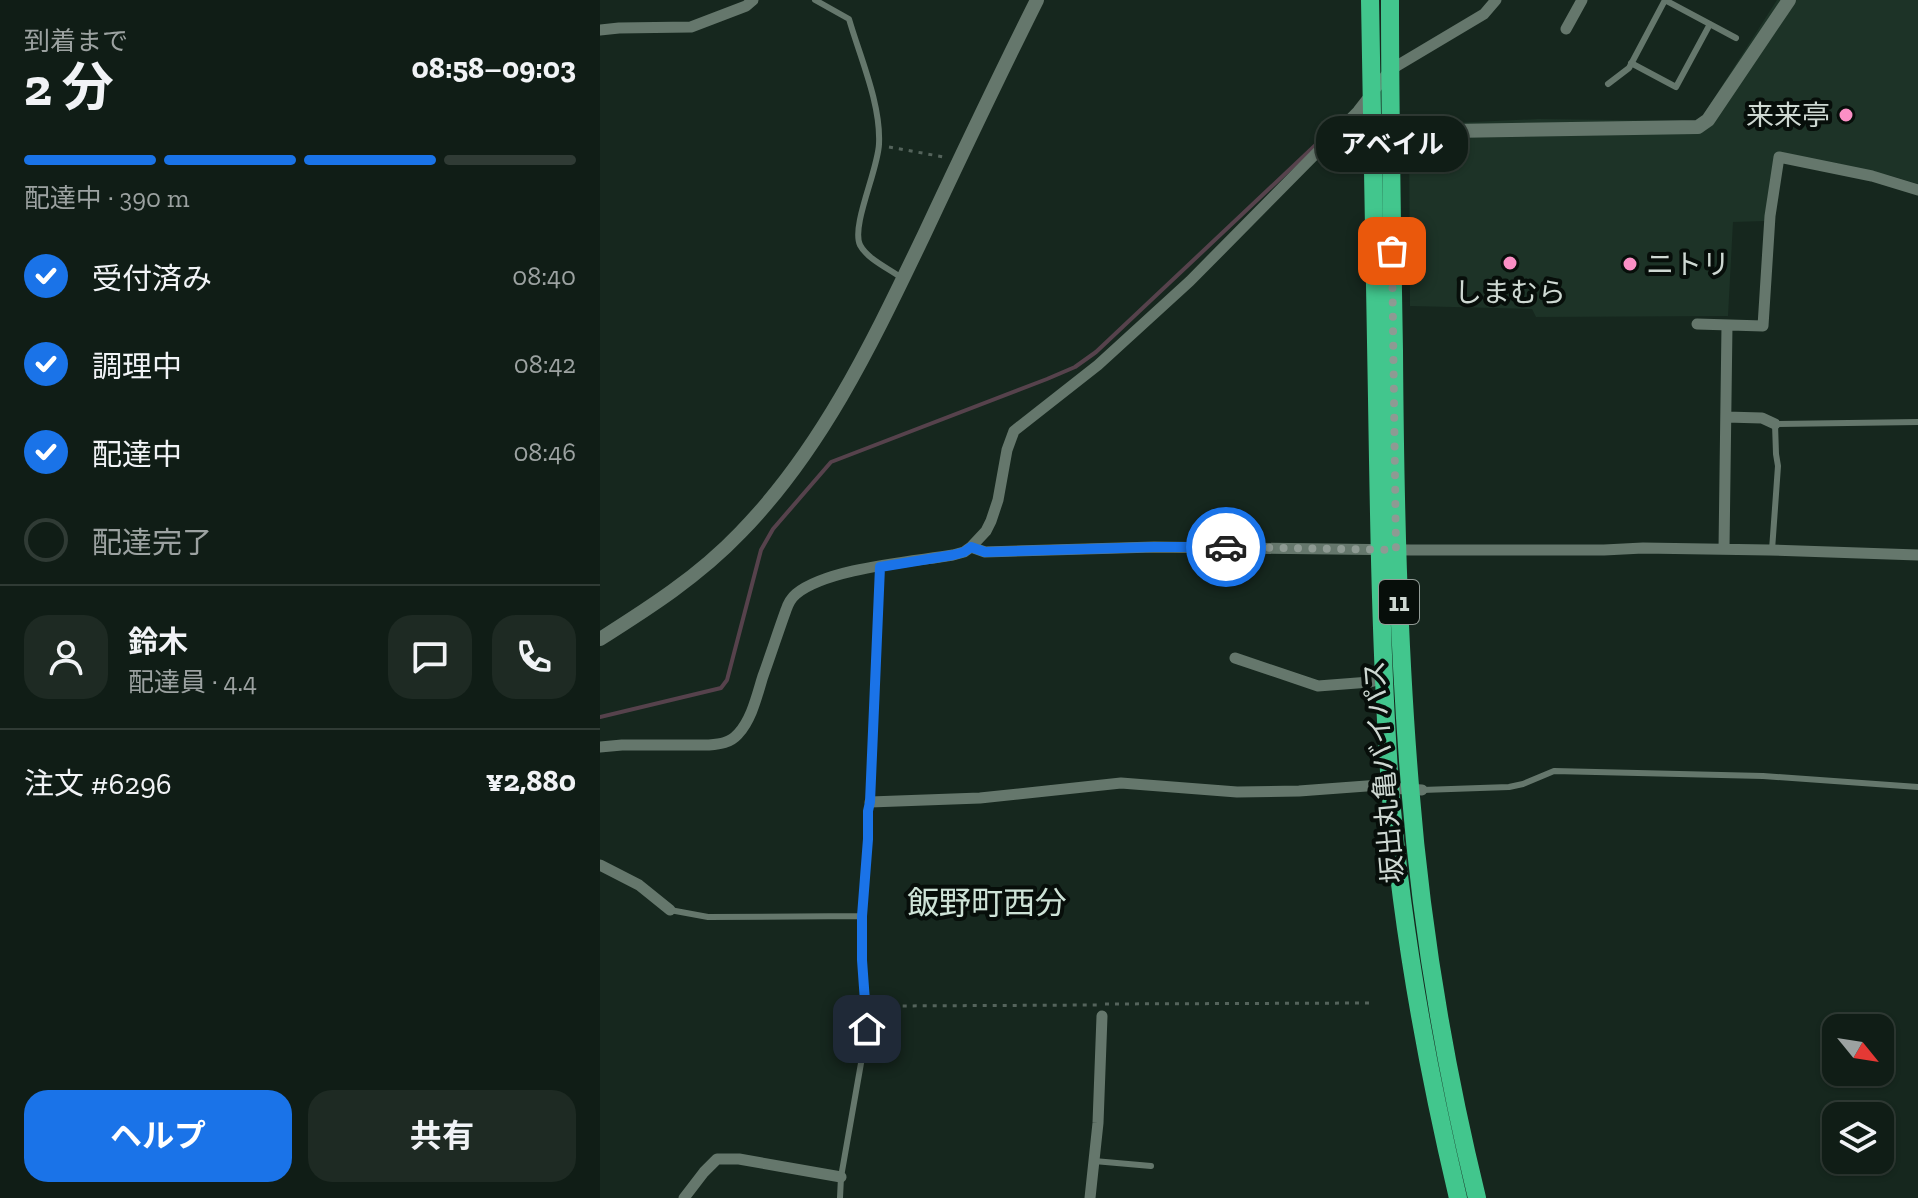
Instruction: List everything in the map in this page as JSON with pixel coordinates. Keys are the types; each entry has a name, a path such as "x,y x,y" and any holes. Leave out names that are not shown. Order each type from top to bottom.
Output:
{"highway":[{"name":"坂出丸亀バイパス","path":"1370,0 1387,550 1416,790 1433,981 1456,1109 1477,1198"},
{"name":"坂出丸亀バイパス","path":"1390,0 1384,678 1390,788 1415,987 1458,1198"}],"street":[{"path":"600,30 691,27 746,6 753,0"},
{"path":"600,639 689,579 740,533 812,447 844,394 903,279 1037,0"},
{"path":"600,747 709,745 730,740 741,731 754,704 790,599 797,593 855,570 953,555 971,547 991,521 1014,431 1098,365 1190,281 1358,111 1390,70 1484,14 1496,0"},
{"path":"1566,29 1582,0"},
{"path":"1391,132 1698,127 1708,120 1789,0"},
{"path":"1697,324 1763,326 1770,216 1779,157 1872,176 1918,190"},
{"path":"1724,549 1727,325"},
{"path":"1726,417 1762,418 1775,424"},
{"path":"971,547 985,552 1154,547 1724,549 1918,555"},
{"path":"1235,658 1318,686 1384,678"},
{"path":"870,802 980,798 1121,783 1237,792 1380,785 1416,790"},
{"path":"600,865 639,885 670,910"},
{"path":"1090,1198 1098,1123 1102,1016"},
{"path":"684,1198 717,1159 739,1159 841,1177"}],"lane":[{"path":"815,0 849,19 875,106 879,145 877,164 857,231 859,244 869,256 903,279"},
{"path":"1608,84 1629,68 1665,0 1736,38"},
{"path":"1631,63 1676,87 1710,24"},
{"path":"1772,550 1778,466 1775,424 1918,422"},
{"path":"840,1198 867,1029 862,916 880,567"},
{"path":"1416,790 1509,787 1554,771 1763,776 1918,787"},
{"path":"670,910 708,917 862,916"},
{"path":"1094,1161 1151,1166"}],"path":[{"path":"879,145 960,160"},
{"path":"866,1010 888,1006 1372,1003"}],"shaded area":[{"path":"1777,0 1918,0 1918,184 1779,152 1766,221 1733,222 1728,316 1536,317 1532,309 1410,306 1409,125 1538,119 1694,121 1702,117"}],"waterway":[{"path":"600,717 721,688 727,680 761,550 773,529 831,462 1075,367 1096,352 1323,138"}],"way so far":[{"path":"1226,547 1396,550 1392,251"}],"place":[{"name":"来来亭","path":"1846,115"},
{"name":"アベイル","path":"1392,251"},
{"name":"しまむら","path":"1510,263"},
{"name":"ニトリ","path":"1630,264"}],"district":[{"name":"飯野町西分","path":"987,903"}],"route":[{"path":"867,1029 862,916 880,567 953,555 971,547 985,552 1226,547"}]}
